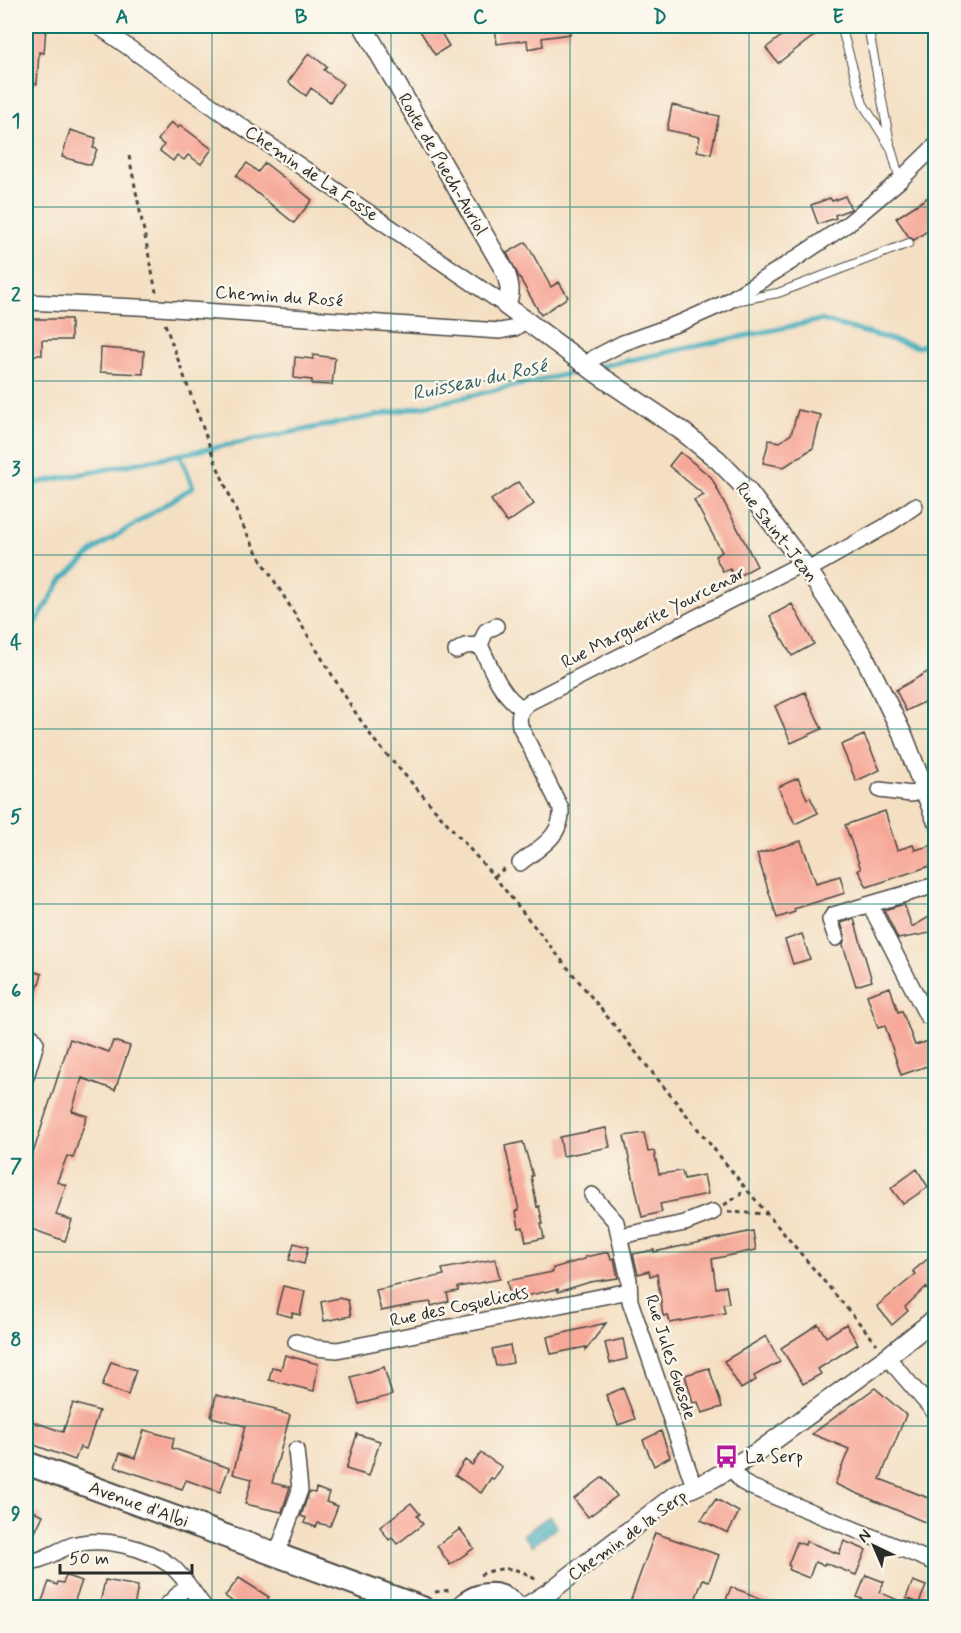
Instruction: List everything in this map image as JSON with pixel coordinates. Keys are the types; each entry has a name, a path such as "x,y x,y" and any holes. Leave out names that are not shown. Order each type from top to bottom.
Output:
{"main road":[{"name":"Avenue d'Albi","path":"26,1463 422,1608"},
{"path":"460,1608 478,1596 490,1594 501,1596 517,1608"}],"street":[{"name":"Chemin de La Fosse","path":"98,26 526,320"},
{"name":"Route de Puech-Auriol","path":"363,26 505,271 510,290 509,299 505,305"},
{"path":"593,370 594,358 623,343 682,322 725,303 849,224 936,145"},
{"name":"Chemin du Rosé","path":"26,302 159,308 500,331 514,328 526,320"},
{"name":"Rue Saint-Jean","path":"526,320 593,370 682,431 718,460 746,489 805,566 863,654 930,795 936,820"},
{"name":"Rue Marguerite Yourcenar","path":"522,708 886,526 915,506"},
{"path":"480,645 486,631 496,626"},
{"path":"480,645 504,692 513,703 522,708 518,716 520,726 561,809 562,819 559,830 520,863"},
{"path":"456,651 465,646 480,645"},
{"path":"880,790 930,795"},
{"path":"836,938 830,920 833,915 936,885"},
{"path":"870,905 927,1016"},
{"path":"26,1035 32,1037 36,1043 26,1077"},
{"name":"Rue Jules Guesde","path":"592,1196 616,1222 630,1301 694,1486"},
{"path":"620,1236 685,1223 713,1212"},
{"name":"Rue des Coquelicots","path":"296,1342 316,1348 337,1350 629,1291"},
{"name":"Chemin de la Serp","path":"524,1608 548,1593 674,1496 732,1468 761,1450 936,1318"},
{"path":"887,1357 936,1414"},
{"path":"277,1554 300,1490 296,1450"},
{"path":"732,1468 742,1482 751,1487 936,1563"},
{"path":"26,1562 90,1541 105,1541 138,1549 170,1565 206,1608"},
{"path":"164,1608 188,1585"}],"lane":[{"path":"841,26 863,104 891,147"},
{"path":"868,26 891,147 900,180"},
{"path":"725,303 778,293 909,243"}],"path":[{"path":"129,156 159,308 215,461 256,551 353,709 374,740 497,880 742,1185 887,1357"},
{"path":"713,1212 740,1195 742,1185"},
{"path":"713,1212 768,1214"}],"water":[{"path":"549,1516 557,1527 532,1546 523,1535"}],"building":[{"path":"28,26 46,27 44,53 39,52 37,84 26,83 26,28"},
{"path":"417,26 437,26 449,46 435,55"},
{"path":"495,26 570,26 570,34 542,38 543,46 528,49 527,40 497,44"},
{"path":"794,26 827,26 778,63 766,48"},
{"path":"309,53 327,67 324,70 343,84 330,102 311,88 306,96 288,82"},
{"path":"672,105 719,116 711,154 697,151 700,137 667,130"},
{"path":"171,122 178,128 180,125 212,149 201,164 188,155 184,160 177,155 173,161 160,151 164,145 158,140"},
{"path":"70,130 96,138 93,148 97,149 91,165 62,157"},
{"path":"247,163 258,172 265,163 312,200 294,223 236,176"},
{"path":"936,192 936,221 928,226 930,229 914,240 909,237 896,218"},
{"path":"845,196 851,209 835,215 836,218 818,224 811,205 830,198 832,201"},
{"path":"526,242 551,287 559,282 568,297 541,315 507,253"},
{"path":"27,319 71,319 71,340 42,340 42,355 26,355"},
{"path":"101,348 144,351 143,374 100,372"},
{"path":"313,355 335,358 332,385 312,384 312,380 294,378 295,357 313,359"},
{"path":"798,410 821,415 813,448 784,467 763,463 769,440 780,442 791,434"},
{"path":"680,452 711,477 757,566 735,578 730,569 723,572 715,556 722,552 694,500 704,495 669,466"},
{"path":"518,482 534,504 507,523 491,500"},
{"path":"792,604 814,644 792,656 770,616"},
{"path":"936,667 936,696 906,711 896,690"},
{"path":"805,692 822,729 791,743 775,706"},
{"path":"864,735 880,770 856,781 841,745"},
{"path":"798,778 807,799 810,797 818,813 795,824 778,787"},
{"path":"885,811 897,850 913,845 915,850 936,844 936,864 867,887 858,870 861,869 845,825"},
{"path":"801,841 816,883 840,876 845,893 794,909 795,912 777,918 757,854"},
{"path":"904,904 912,927 936,913 936,932 898,939 884,910"},
{"path":"854,919 872,981 856,986 843,945 845,935 841,923"},
{"path":"802,934 810,959 793,964 785,940"},
{"path":"26,969 42,974 29,1016 26,1015"},
{"path":"890,987 898,1012 902,1011 915,1045 936,1039 936,1063 901,1075 885,1026 878,1028 867,995"},
{"path":"70,1039 109,1052 113,1041 130,1046 115,1090 82,1078 72,1111 87,1116 73,1158 67,1156 57,1182 66,1185 56,1215 72,1220 65,1241 26,1227 26,1175"},
{"path":"606,1128 610,1147 563,1156 560,1137"},
{"path":"644,1133 648,1152 654,1151 659,1174 682,1171 684,1179 704,1175 708,1194 660,1204 662,1212 642,1217 624,1136"},
{"path":"523,1142 533,1176 531,1176 543,1224 541,1224 544,1238 526,1242 523,1227 519,1228 516,1211 519,1210 505,1146"},
{"path":"917,1169 928,1187 903,1204 891,1188"},
{"path":"753,1231 756,1250 712,1259 716,1288 726,1286 729,1303 723,1304 725,1313 670,1323 668,1315 663,1316 657,1274 650,1276 649,1271 638,1274 633,1254 654,1250 654,1252"},
{"path":"294,1243 308,1247 304,1264 289,1260"},
{"path":"609,1252 611,1259 614,1258 618,1278 590,1282 558,1292 558,1289 525,1296 525,1298 511,1302 507,1281 553,1272 553,1268"},
{"path":"936,1252 936,1300 926,1287 905,1307 908,1311 892,1325 877,1306 916,1274 913,1271"},
{"path":"495,1259 500,1279 458,1287 458,1291 447,1293 449,1301 431,1306 431,1302 381,1311 376,1290 444,1275 442,1269"},
{"path":"283,1286 305,1291 300,1315 292,1313 292,1317 276,1313"},
{"path":"339,1298 348,1300 351,1316 324,1321 321,1302"},
{"path":"606,1323 586,1350 586,1347 551,1354 547,1337"},
{"path":"818,1324 826,1337 846,1324 858,1344 818,1369 821,1374 803,1384 781,1348"},
{"path":"766,1336 780,1362 754,1376 756,1380 741,1389 724,1361"},
{"path":"623,1339 627,1359 610,1363 605,1343"},
{"path":"510,1345 513,1363 496,1366 492,1349"},
{"path":"285,1355 318,1364 314,1391 269,1380 272,1367 281,1369"},
{"path":"111,1362 136,1370 128,1395 102,1386"},
{"path":"384,1367 392,1395 359,1404 351,1377"},
{"path":"709,1368 722,1407 702,1413 698,1402 693,1403 685,1375"},
{"path":"623,1388 635,1419 618,1425 606,1395"},
{"path":"875,1388 906,1415 880,1479 936,1501 927,1523 835,1484 849,1449 812,1434"},
{"path":"216,1395 276,1409 275,1411 290,1415 272,1483 290,1487 282,1512 245,1504 252,1479 233,1474 245,1426 211,1417"},
{"path":"73,1403 99,1411 86,1449 80,1447 75,1460 26,1442 26,1419 63,1432"},
{"path":"144,1430 174,1438 172,1448 229,1468 220,1492 186,1480 182,1489 115,1467 120,1453 135,1458"},
{"path":"661,1431 670,1457 654,1466 643,1440"},
{"path":"357,1434 380,1441 369,1476 346,1469"},
{"path":"481,1453 502,1467 481,1493 455,1475 465,1460 472,1465"},
{"path":"603,1477 617,1496 588,1517 574,1499"},
{"path":"316,1488 329,1493 326,1502 338,1506 330,1526 318,1523 316,1527 304,1523 306,1518 301,1516 309,1492 315,1493"},
{"path":"716,1499 739,1512 728,1533 701,1520"},
{"path":"411,1503 420,1514 417,1516 423,1524 397,1544 392,1538 389,1540 380,1527"},
{"path":"26,1508 43,1515 26,1552"},
{"path":"460,1529 474,1548 450,1565 437,1546"},
{"path":"655,1533 719,1555 709,1581 703,1579 692,1608 628,1608"},
{"path":"806,1541 839,1554 844,1541 866,1550 856,1575 825,1563 824,1565 815,1562 809,1578 789,1570 788,1565 797,1542 805,1545"},
{"path":"866,1575 884,1582 879,1592 916,1608 872,1608 873,1604 857,1597"},
{"path":"66,1576 82,1581 72,1608 60,1608 42,1601 49,1582 57,1585 58,1582 63,1583"},
{"path":"239,1578 269,1597 262,1608 241,1608 225,1596"},
{"path":"105,1580 138,1586 134,1608 100,1603"},
{"path":"913,1581 926,1586 919,1603 906,1598"},
{"path":"731,1587 781,1606 781,1608 723,1608"}],"waterway":[{"name":"Ruisseau du Rosé","path":"597,367 821,320 918,347 936,340"},
{"name":"Ruisseau du Rosé","path":"26,485 434,404 585,370"},
{"path":"26,639 61,581 97,548 193,487 180,454"}],"place":[{"name":"La Serp","path":"727,1456"}]}
